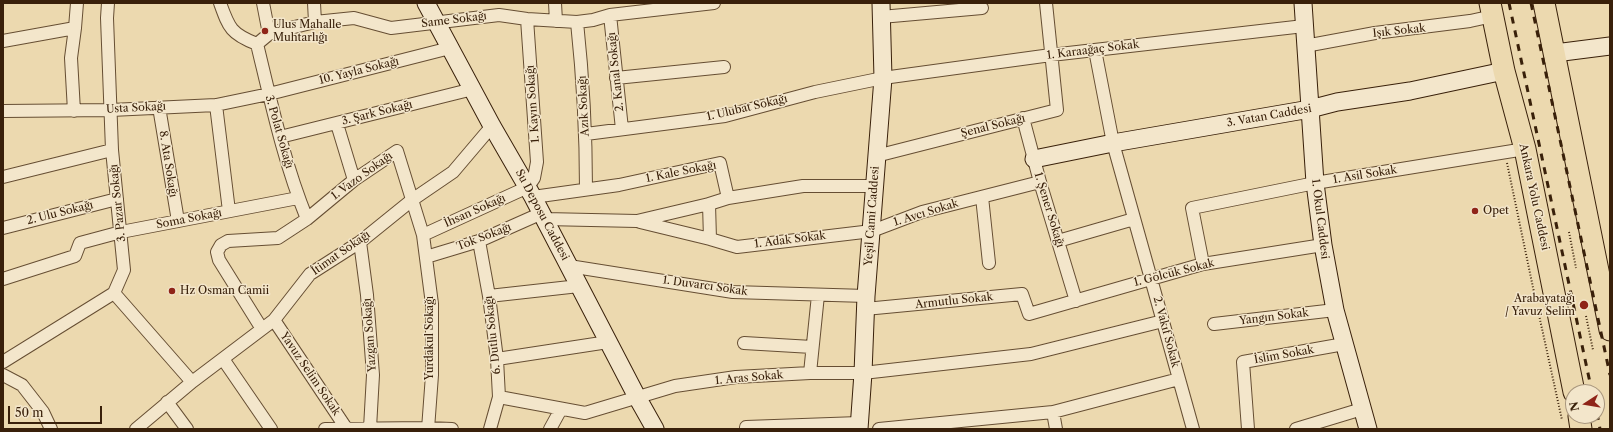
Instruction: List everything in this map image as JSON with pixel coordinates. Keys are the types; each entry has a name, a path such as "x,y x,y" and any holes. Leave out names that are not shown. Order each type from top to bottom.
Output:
{"highway":[{"path":"1544,3 1610,330"},
{"name":"Ankara Yolu Caddesi","path":"1491,9 1504,71 1525,149 1572,384"}],"main road":[{"name":"Su Deposu Caddesi","path":"426,3 492,126 531,192 608,342 655,429"},
{"name":"1. Okul Caddesi","path":"1303,3 1315,183 1322,245 1334,310 1368,429"},
{"name":"Yeşil Cami Caddesi","path":"859,426 863,373 865,303 872,231 876,156 883,78 881,10"},
{"path":"1555,53 1610,46"},
{"name":"3. Vatan Caddesi","path":"1034,159 1113,143 1310,109 1337,102 1410,91 1504,71"}],"street":[{"path":"74,111 72,58 77,3"},
{"name":"3. Pazar Sokağı","path":"108,3 107,18 112,150 124,270 114,293"},
{"path":"220,3 227,22 240,37 257,44"},
{"path":"263,3 269,34"},
{"path":"314,3 315,22"},
{"path":"555,3 556,21"},
{"name":"Same Sokağı","path":"257,44 269,34 315,22 354,18 391,28 435,22 499,9 527,19 577,22 593,20 610,15 714,3"},
{"path":"1046,3 1050,55"},
{"path":"881,10 982,8"},
{"name":"Işık Sokak","path":"1305,46 1375,33 1470,22 1491,9"},
{"name":"2. Kanal Sokağı","path":"610,15 622,129"},
{"name":"1. Kayın Sokağı","path":"527,19 537,162 531,192"},
{"name":"Azık Sokağı","path":"577,22 583,72 586,134 586,189"},
{"name":"1. Karaağaç Sokak","path":"883,78 1050,55 1304,26"},
{"path":"3,41 75,28"},
{"name":"3. Polat Sokağı","path":"257,44 268,94 280,137 298,198 307,219"},
{"name":"10. Yayla Sokağı","path":"268,94 450,48"},
{"name":"2. Vakıf Sokak","path":"1095,50 1113,143 1193,429"},
{"name":"Şenal Sokağı","path":"876,156 1057,110 1050,55"},
{"path":"616,78 724,67"},
{"name":"1. Ulubat Sokağı","path":"586,134 724,116 815,92 883,78"},
{"name":"3. Şark Sokağı","path":"280,137 473,89"},
{"name":"Usta Sokağı","path":"3,111 111,110 216,105 268,94"},
{"path":"216,105 229,211"},
{"name":"8. Ata Sokağı","path":"159,107 178,221"},
{"name":"1. Şener Sokağı","path":"1023,118 1040,182 1076,300"},
{"path":"337,124 354,180"},
{"name":"İtimat Sokağı","path":"136,429 192,382 274,320 310,274 360,242 412,200 453,172 492,126"},
{"name":"1. Asil Sokak","path":"1203,264 1192,208 1315,183 1525,149"},
{"path":"3,177 112,150"},
{"name":"1. Vazo Sokağı","path":"262,329 219,260 217,252 221,245 228,241 278,238 307,219 354,180 397,151 412,200"},
{"name":"1. Kale Sokağı","path":"531,192 586,189 619,185 720,163 728,198"},
{"name":"1. Avcı Sokak","path":"872,231 922,212 1040,182"},
{"path":"543,216 637,221 728,198 803,186 874,186"},
{"name":"İhsan Sokağı","path":"423,235 531,192"},
{"path":"982,197 989,263"},
{"name":"Soma Sokağı","path":"3,279 75,256 80,243 120,232 298,198"},
{"name":"2. Ulu Sokağı","path":"3,228 117,199"},
{"name":"Yurdakul Sokağı","path":"412,200 423,235 432,304 432,375 428,428"},
{"path":"709,204 710,239"},
{"name":"Tok Sokağı","path":"426,257 479,241 543,216"},
{"path":"1058,241 1134,220"},
{"name":"1. Adak Sokak","path":"637,221 737,247 872,231"},
{"name":"6. Dutlu Sokağı","path":"479,241 489,296 497,359 499,397 490,429"},
{"name":"Yazgan Sokağı","path":"360,242 367,295 373,375 370,428"},
{"name":"1. Gölcük Sokak","path":"1029,314 1203,264 1322,245"},
{"name":"1. Duvarcı Sokak","path":"569,266 733,292 818,295 865,303"},
{"path":"489,296 579,286"},
{"path":"3,362 114,293 192,382"},
{"name":"Armutlu Sokak","path":"865,303 1022,294 1029,314"},
{"path":"810,373 818,295"},
{"name":"Yangın Sokak","path":"1214,324 1334,310"},
{"name":"Yavuz Selim Sokak","path":"274,320 346,428"},
{"name":"1. Aras Sokak","path":"499,397 585,413 674,386 736,377 810,373 863,373 1031,354 1163,321"},
{"path":"497,359 608,342"},
{"path":"744,344 812,347"},
{"name":"İslim Sokak","path":"1248,429 1244,362 1344,344"},
{"path":"223,359 271,429"},
{"path":"3,375 22,385 42,412 51,429"},
{"path":"879,429 1052,412 1179,380"},
{"path":"167,402 187,429"},
{"path":"550,429 561,409"},
{"path":"1296,429 1362,409"},
{"path":"1052,412 1056,429"},
{"path":"746,429 859,426"},
{"path":"325,429 452,429"}],"path":[{"path":"1505,152 1535,297"},
{"path":"1569,232 1576,268"},
{"path":"1539,315 1565,402"},
{"path":"1586,316 1593,350"}],"railway":[{"path":"1509,3 1590,384"},
{"path":"1531,3 1610,375"},
{"path":"1599,424 1600,429"}],"place":[{"name":"Ulus Mahalle Muhtarlığı","path":"265,31"},
{"name":"Opet","path":"1475,211"},
{"name":"Hz Osman Camii","path":"172,291"},
{"name":"Arabayatağı / Yavuz Selim","path":"1584,305"}]}
